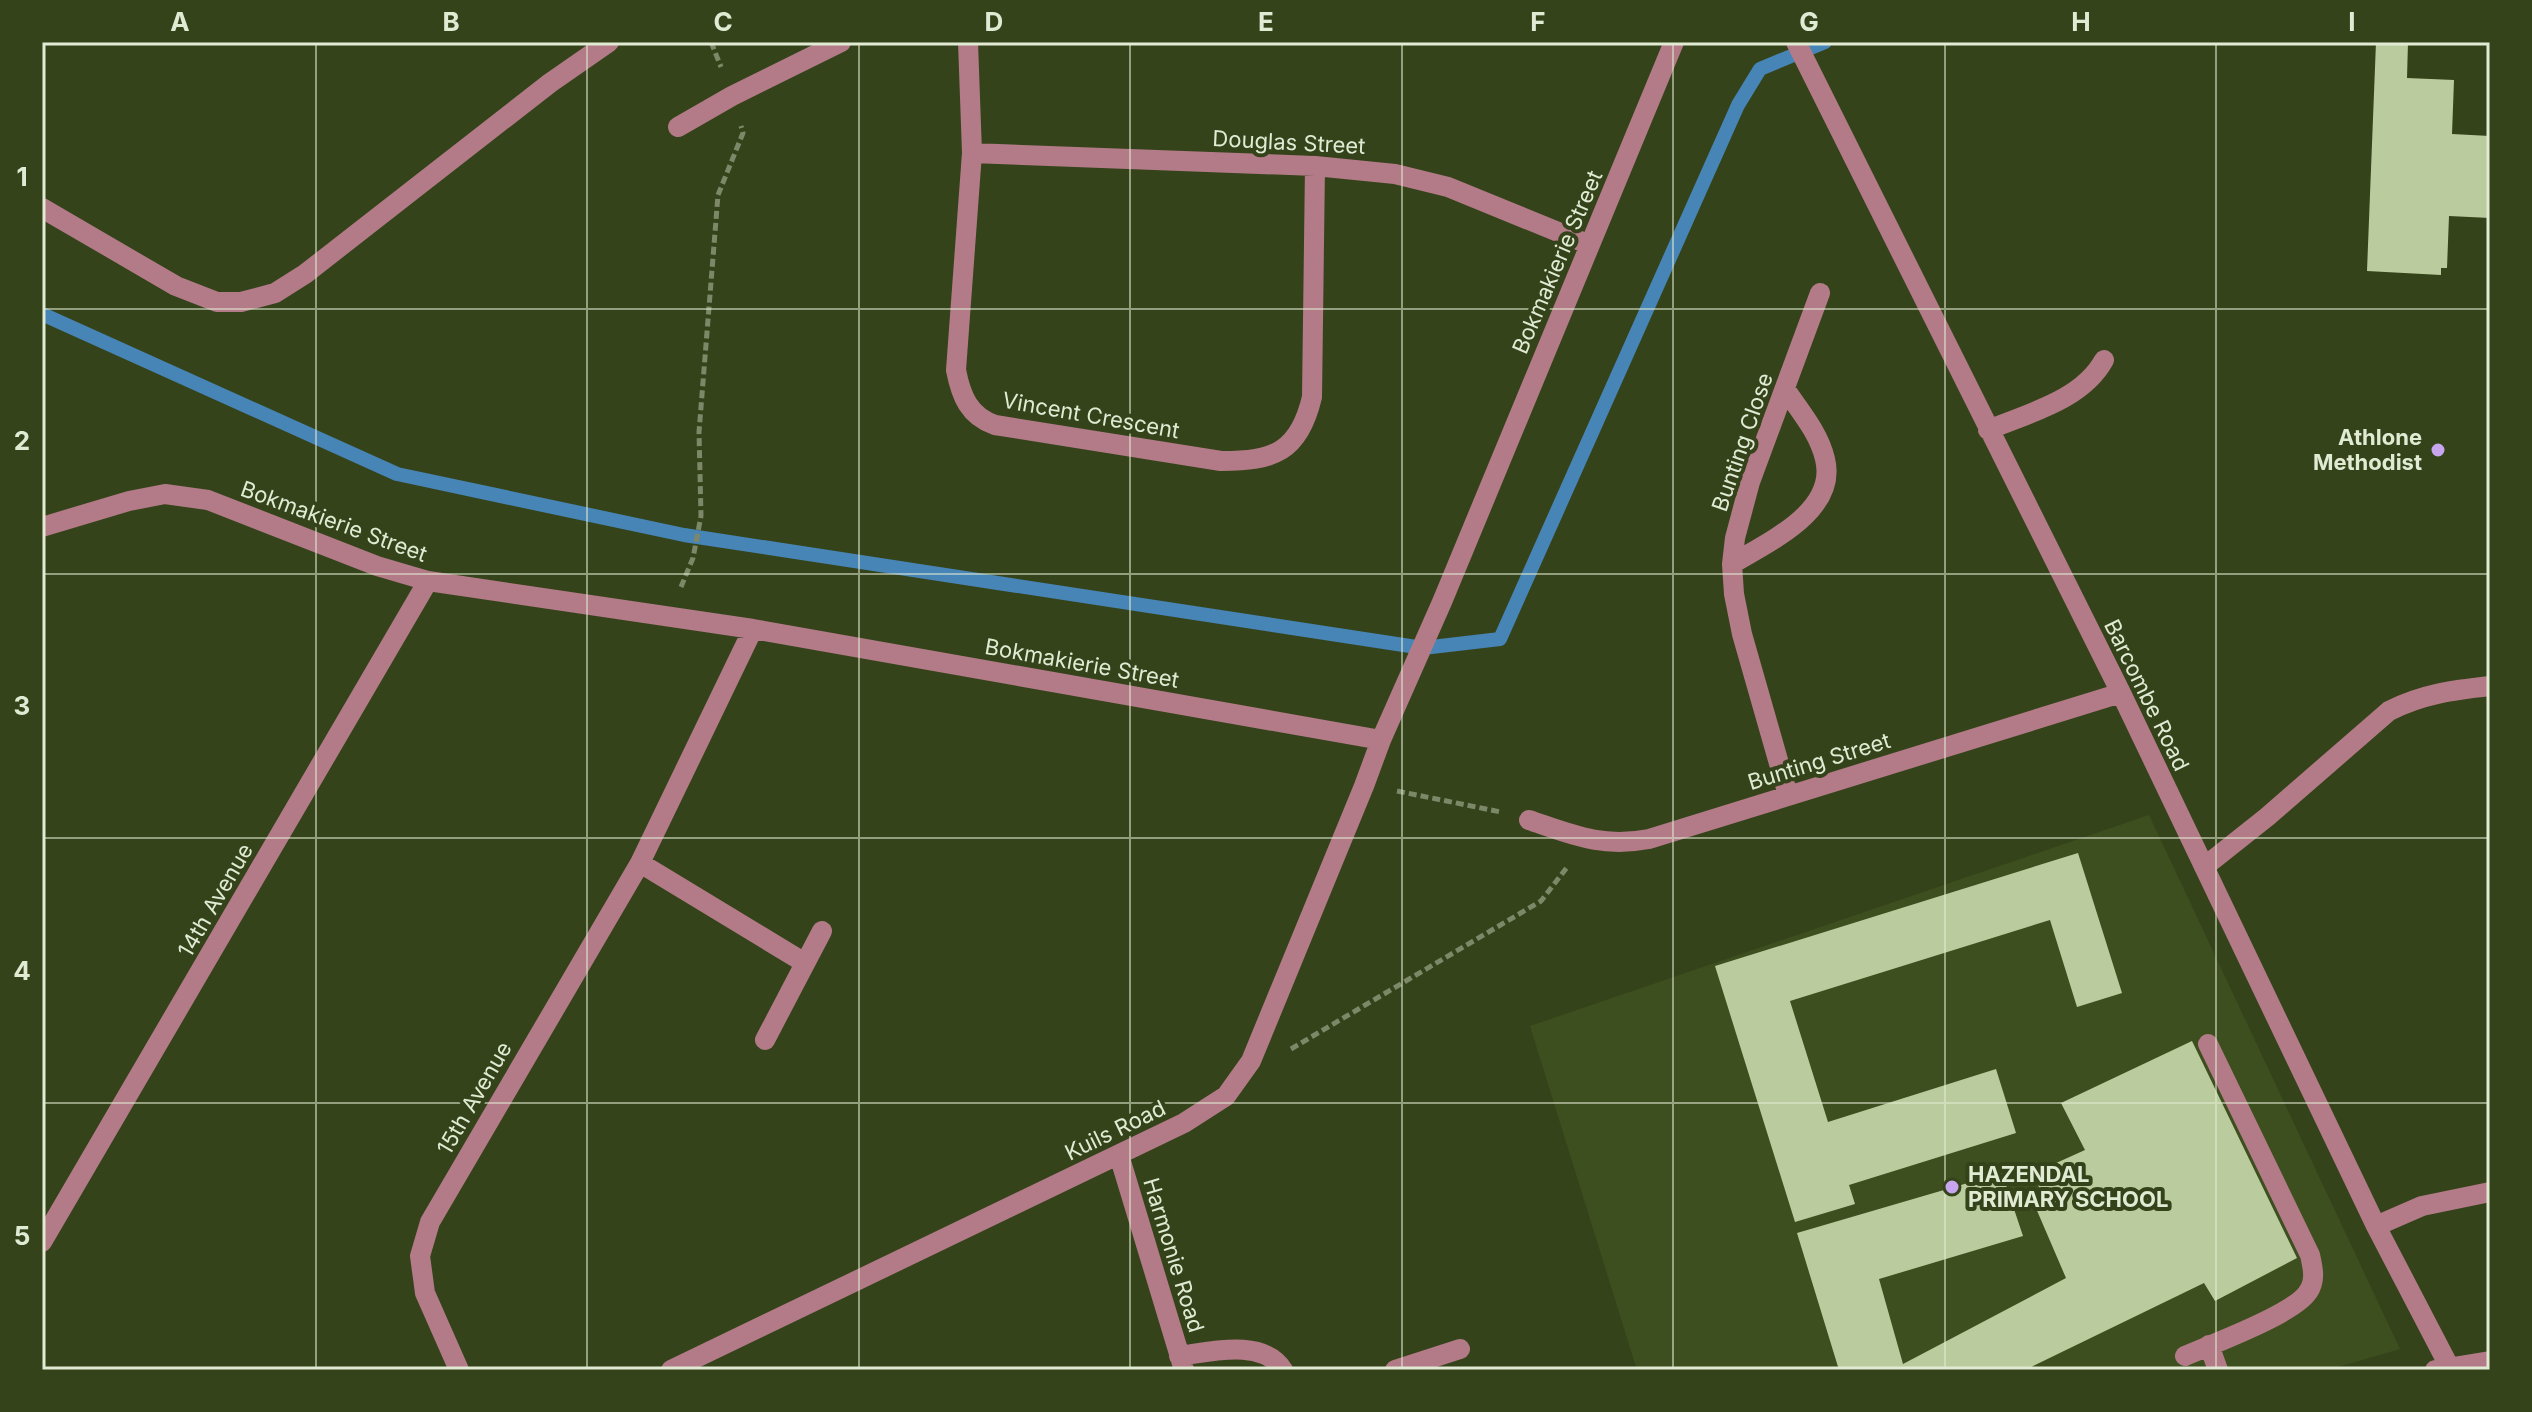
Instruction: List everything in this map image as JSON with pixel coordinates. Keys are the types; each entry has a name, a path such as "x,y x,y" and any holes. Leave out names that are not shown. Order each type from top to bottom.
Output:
{"street":[{"path":"42,208 176,286 217,302 241,302 275,293 305,274 550,83 609,42"},
{"path":"678,127 732,96 841,42"},
{"name":"Vincent Crescent","path":"968,42 972,153 956,370 963,398 983,421 1221,461 1253,461 1270,457 1287,446 1306,422 1312,397 1315,166"},
{"name":"Bokmakierie Street","path":"42,527 129,501 165,494 208,500 377,566 428,581 753,629 1381,740 1442,602 1674,42"},
{"name":"Barcombe Road","path":"1796,42 2121,693 2445,1369"},
{"name":"Douglas Street","path":"972,153 1315,166 1395,174 1448,187 1590,245"},
{"name":"Bunting Close","path":"1788,795 1742,634 1732,564 1735,538 1750,482 1820,293"},
{"path":"1988,430 2042,408 2087,384 2104,360"},
{"path":"1732,564 1791,526 1815,506 1825,488 1826,461 1811,427 1785,389"},
{"name":"14th Avenue","path":"42,1242 428,581"},
{"name":"15th Avenue","path":"459,1370 425,1293 420,1256 430,1222 640,863 753,629"},
{"path":"2204,867 2389,711 2437,692 2490,686"},
{"name":"Bunting Street","path":"1529,820 1588,840 1624,844 1649,839 2121,693"},
{"name":"Kuils Road","path":"671,1370 1119,1155 1200,1114 1226,1096 1240,1079 1262,1037 1381,740"},
{"path":"640,863 805,963"},
{"path":"765,1040 822,931"},
{"path":"2185,1356 2294,1306 2309,1292 2314,1276 2310,1255 2208,1044"},
{"name":"Harmonie Road","path":"1119,1155 1182,1363"},
{"path":"2376,1226 2401,1213 2461,1196 2490,1192"},
{"path":"2209,1345 2218,1370"},
{"path":"1395,1370 1460,1349"},
{"path":"1182,1363 1226,1350 1252,1351 1268,1355 1283,1370"},
{"path":"2445,1369 2490,1361"}],"path":[{"path":"678,592 693,558 701,516 699,432 718,195 743,133 711,42"},
{"path":"1364,786 1470,804 1529,820"},
{"path":"1240,1079 1541,901 1588,840"}],"shaded area":[{"name":"HAZENDAL PRIMARY SCHOOL","path":"2149,815 2400,1349 2328,1370 1637,1370 1530,1026"}],"building":[{"path":"2376,42 2408,42 2407,78 2454,80 2452,134 2490,136 2490,218 2449,216 2447,268 2441,268 2441,275 2367,271"},
{"path":"2078,853 2122,993 2077,1007 2050,920 1790,1001 1828,1122 1996,1069 2016,1133 1849,1185 1855,1204 1795,1222 1715,966"},
{"path":"2192,1041 2297,1258 2215,1301 2204,1283 2025,1370 1839,1370 1797,1233 2002,1173 2023,1236 1879,1279 1903,1364 2066,1278 2032,1199 2041,1193 2034,1173 2085,1150 2061,1103"}],"waterway":[{"path":"42,314 397,474 684,535 1423,648 1500,639 1738,105 1760,69 1825,42"}],"place":[{"name":"Athlone Methodist","path":"2438,450"},
{"name":"HAZENDAL PRIMARY SCHOOL","path":"1952,1187"}]}
